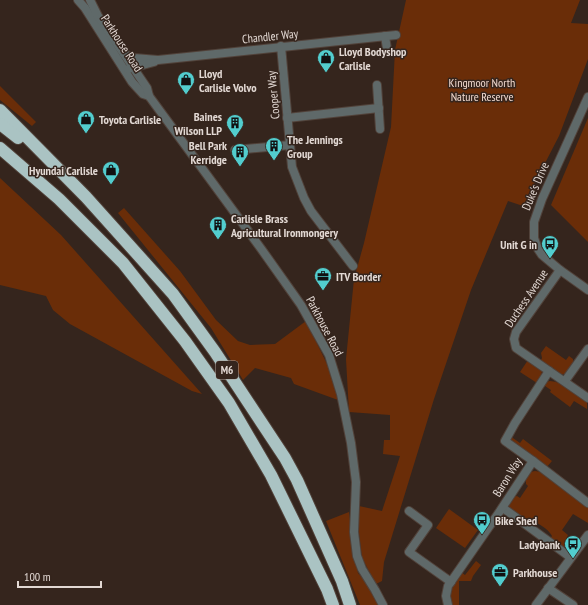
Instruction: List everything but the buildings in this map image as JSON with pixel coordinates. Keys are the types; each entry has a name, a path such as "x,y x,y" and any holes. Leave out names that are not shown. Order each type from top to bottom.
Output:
{"highway":[{"name":"M6","path":"0,110 86,197 172,294 215,352 285,458 297,480 342,581 350,605"},
{"name":"M6","path":"0,124 55,166"},
{"name":"M6","path":"0,148 59,198 122,263 185,341 229,403 271,475 327,589 332,605"},
{"name":"M6","path":"0,158 59,198"}],"street":[{"name":"Parkhouse Road","path":"78,0 143,82 149,96 302,305 329,355 341,394 351,443 356,482 354,532 357,556 362,570 376,590 382,605"},
{"name":"Parkhouse Road","path":"90,0 98,16 123,53"},
{"name":"Chandler Way","path":"130,65 158,60 281,46 396,35"},
{"path":"385,36 386,49"},
{"name":"Cooper Way","path":"281,46 286,118 292,167 311,212 353,266"},
{"name":"Chandler Way","path":"123,53 130,65"},
{"name":"Chandler Way","path":"130,65 150,63 158,60"},
{"path":"143,82 144,70 150,63"},
{"name":"Parkhouse Road","path":"130,65 143,94 149,96"},
{"path":"377,85 380,129"},
{"name":"Duke's Drive","path":"588,97 542,199 534,222 534,238 542,256 588,290"},
{"path":"286,118 379,108"},
{"path":"235,150 290,145"},
{"name":"Duchess Avenue","path":"560,270 516,332 514,339 516,348 588,398"},
{"path":"565,381 588,349"},
{"name":"Baron Way","path":"448,605 446,596 448,586 533,461 505,441 549,371"},
{"path":"533,461 588,503"},
{"path":"502,508 570,557"},
{"path":"409,511 428,525 409,552 451,582"},
{"path":"536,605 570,557 588,535"},
{"path":"548,588 573,605"}],"green space":[{"name":"Kingmoor North Nature Reserve","path":"406,0 580,0 571,23 588,24 588,59 559,136 523,206 508,201 471,290 434,399 384,562 382,581 376,584 362,558 359,533 359,506 382,511 400,456 383,454 384,440 390,440 390,415 349,412 346,359 354,279 364,243 391,127 395,50"},
{"path":"0,86 36,122 32,126 0,100"},
{"path":"588,118 588,242 551,205"},
{"path":"0,178 61,235 202,394 192,391 70,324 53,310 46,296 0,285"},
{"path":"124,208 180,271 216,320 238,341 250,345 275,344 306,321 330,370 338,400 294,384 291,378 255,368 243,380 211,328 118,213"},
{"path":"546,346 566,360 569,356 573,359 573,363 565,374 557,374 540,362 542,358 541,353"},
{"path":"528,360 542,371 537,383 520,372"},
{"path":"550,381 565,386 574,392 587,402 587,409 574,401 570,407 550,392 551,390 542,384"},
{"path":"510,436 520,443 523,439 552,461 546,468 509,439"},
{"path":"530,472 541,472 588,507 588,523 573,514 562,530 568,535 566,539 570,542 569,547 571,549 569,552 549,540 552,536 539,524 530,521 523,522 507,507 513,497 517,496 520,498 528,486 526,484 526,477"},
{"path":"449,509 478,530 465,548 436,528"},
{"path":"349,512 354,555 358,573 373,591 379,605 360,605 326,521"},
{"path":"476,561 481,565 471,581 459,581 459,605 452,605 450,590 461,572 465,575"}],"place":[{"name":"Lloyd Bodyshop Carlisle","path":"326,73"},
{"name":"Lloyd Carlisle Volvo","path":"186,95"},
{"name":"Toyota Carlisle","path":"86,134"},
{"name":"Baines Wilson LLP","path":"235,138"},
{"name":"The Jennings Group","path":"274,161"},
{"name":"Bell Park Kerridge","path":"240,167"},
{"name":"Hyundai Carlisle","path":"111,185"},
{"name":"Carlisle Brass Agricultural Ironmongery","path":"218,240"},
{"name":"Unit G in","path":"550,259"},
{"name":"ITV Border","path":"323,291"},
{"name":"Bike Shed","path":"482,535"},
{"name":"Ladybank","path":"573,559"},
{"name":"Parkhouse","path":"500,587"}]}
